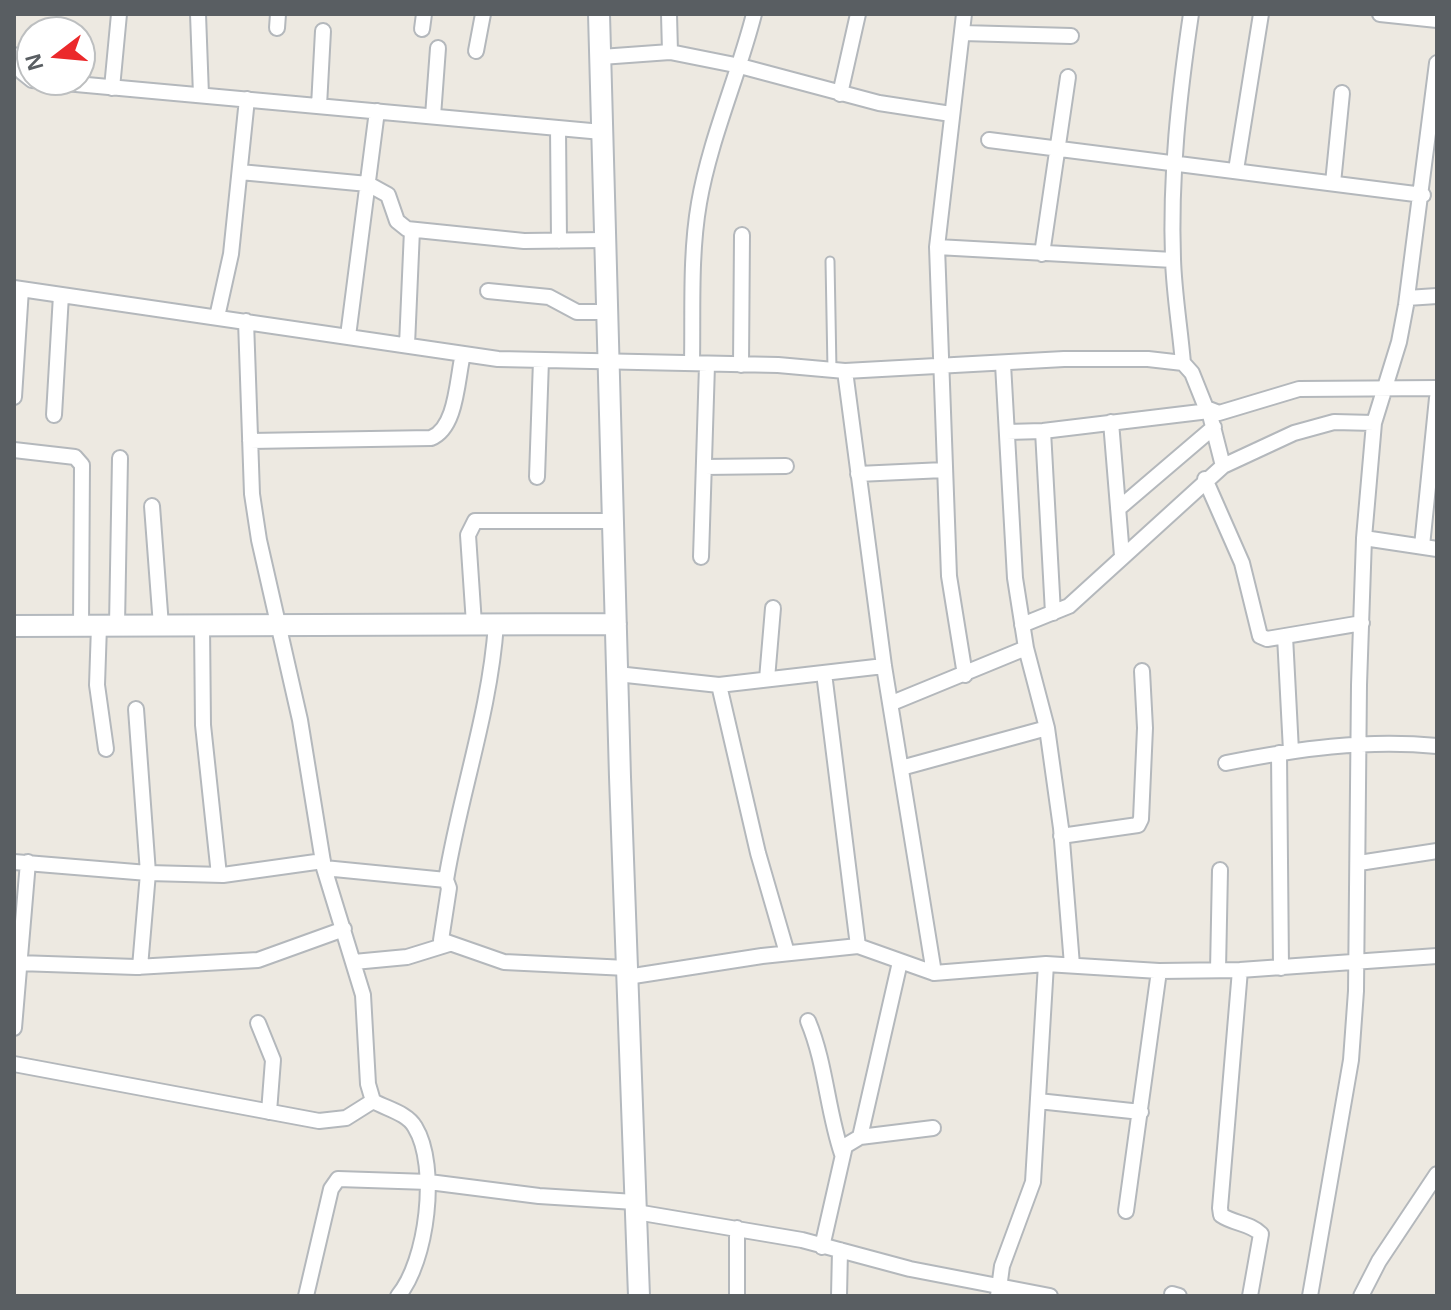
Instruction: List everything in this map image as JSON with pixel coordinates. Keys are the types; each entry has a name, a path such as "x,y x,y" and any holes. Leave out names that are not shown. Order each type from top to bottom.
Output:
{"street":[{"path":"112,88 119,14"},
{"path":"198,14 201,95"},
{"path":"476,51 483,14"},
{"path":"599,14 617,674 639,1296"},
{"path":"669,14 670,52"},
{"path":"701,557 704,467 699,364 699,204 706,169 754,14"},
{"path":"840,94 858,14"},
{"path":"964,14 937,247 949,576 965,675"},
{"path":"1191,14 1178,103 1173,260 1183,363 1209,411 1223,466"},
{"path":"1236,170 1261,14"},
{"path":"1380,14 1437,20"},
{"path":"319,106 323,31"},
{"path":"962,33 1071,36"},
{"path":"433,116 438,48"},
{"path":"601,57 670,52 740,66 840,94 951,114"},
{"path":"1310,1296 1351,1060 1359,863 1364,538 1374,423 1399,342 1407,298 1432,154 1437,63"},
{"path":"1042,254 1068,77"},
{"path":"96,86 602,132"},
{"path":"1333,183 1342,93"},
{"path":"217,317 231,254 247,99"},
{"path":"348,336 377,111"},
{"path":"558,128 559,241"},
{"path":"989,140 1423,195"},
{"path":"240,172 368,184 388,195 397,221 412,230 524,241 605,240"},
{"path":"407,345 412,230"},
{"path":"741,365 742,235"},
{"path":"937,247 1173,260"},
{"path":"14,397 18,289 463,354 541,360 839,371 1064,359 1148,359 1183,363"},
{"path":"488,291 549,297 577,312 607,312"},
{"path":"54,415 61,295"},
{"path":"1407,298 1437,296"},
{"path":"246,321 252,494 300,720 324,865 363,995 368,1084 373,1101 414,1124 426,1149 429,1182 420,1241 409,1279 398,1296"},
{"path":"250,441 439,435 447,424 463,354"},
{"path":"537,477 541,360"},
{"path":"1003,364 1015,578 1026,648 1047,728 1061,836 1072,965"},
{"path":"839,371 858,474 884,666 934,973"},
{"path":"1007,432 1043,431 1209,411 1219,413 1299,389 1437,388"},
{"path":"1422,546 1437,398"},
{"path":"1111,422 1122,556"},
{"path":"1022,625 1069,606 1205,479 1223,466 1334,422 1374,423"},
{"path":"1118,509 1214,427"},
{"path":"1043,431 1053,613"},
{"path":"14,450 75,457 82,465 99,626"},
{"path":"106,749 97,685 99,626 120,458"},
{"path":"704,467 786,466"},
{"path":"858,474 944,470"},
{"path":"1205,479 1242,563 1257,631 1264,639 1362,623"},
{"path":"152,506 161,626"},
{"path":"474,624 468,535 475,521 613,521"},
{"path":"1364,538 1437,549"},
{"path":"767,679 773,608"},
{"path":"496,624 490,688 456,821 446,880 449,888 439,937 449,944 504,962 627,973 858,946 934,973 1046,964 1159,971 1240,970 1437,956"},
{"path":"14,626 616,624"},
{"path":"202,625 203,725 219,875"},
{"path":"1281,968 1285,636"},
{"path":"892,703 1026,648"},
{"path":"617,674 719,685 884,666"},
{"path":"1061,836 1126,828 1138,825 1141,819 1145,728 1142,671"},
{"path":"824,673 858,946"},
{"path":"719,685 758,853 787,953"},
{"path":"136,709 148,873 140,967"},
{"path":"901,768 1047,728"},
{"path":"1226,763 1359,743 1437,746"},
{"path":"1359,863 1437,851"},
{"path":"14,1028 21,862 148,873 219,875 324,865 446,880"},
{"path":"1218,970 1220,870"},
{"path":"18,963 140,967 258,960 344,929"},
{"path":"354,962 407,957 449,944"},
{"path":"860,1137 900,962"},
{"path":"999,1291 1002,1266 1033,1182 1046,964"},
{"path":"1240,970 1220,1208 1228,1220 1255,1228 1261,1234 1250,1296"},
{"path":"1126,1211 1159,971"},
{"path":"808,1021 822,1059 830,1114 842,1154"},
{"path":"258,1023 270,1050 275,1074 269,1112"},
{"path":"14,1064 332,1122 346,1118 373,1101"},
{"path":"1038,1101 1141,1112"},
{"path":"822,1247 842,1154 850,1141 860,1137 933,1128"},
{"path":"1361,1296 1379,1261 1437,1174"},
{"path":"306,1296 331,1189 338,1179 429,1182 636,1207 840,1250 999,1291 1050,1296"},
{"path":"737,1228 737,1296"},
{"path":"839,1296 840,1250"}],"lane":[{"path":"830,261 839,371"}]}
